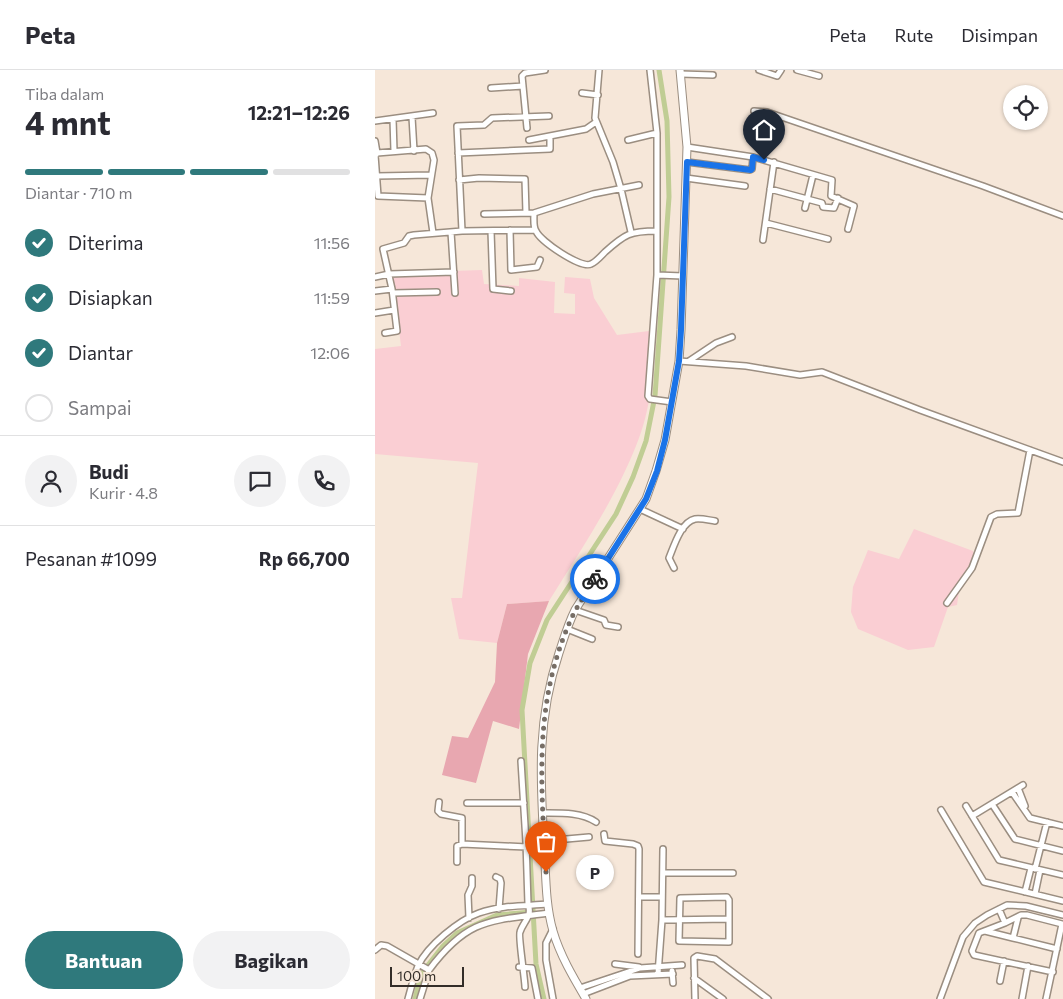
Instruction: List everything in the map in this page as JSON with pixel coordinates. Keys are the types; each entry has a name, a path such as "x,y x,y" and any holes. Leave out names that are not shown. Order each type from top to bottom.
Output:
{"main road":[{"path":"583,994 560,951 546,913 541,752 544,713 550,681 575,610 640,510 657,471 665,440 670,402 679,361 680,276 687,178 687,146 680,72"}],"street":[{"path":"527,128 523,74 541,70"},
{"path":"599,70 595,113 596,122 613,162 631,232"},
{"path":"650,70 657,132 659,275 648,396 652,399 670,402"},
{"path":"759,70 777,76 781,70"},
{"path":"797,70 819,76"},
{"path":"680,72 713,75"},
{"path":"491,88 523,86"},
{"path":"582,93 598,95"},
{"path":"753,111 767,112 983,186 1063,216"},
{"path":"375,121 433,113"},
{"path":"462,231 457,126 484,125 492,118 549,116"},
{"path":"413,117 414,151"},
{"path":"393,119 394,152"},
{"path":"529,140 586,129 596,122"},
{"path":"628,140 657,132"},
{"path":"458,153 550,149 550,136"},
{"path":"375,142 377,194 379,196 428,198"},
{"path":"687,146 753,157 832,180 830,195 854,206 848,229"},
{"path":"376,155 426,149 432,153 433,160 428,198 433,233"},
{"path":"687,162 751,170 753,157"},
{"path":"763,240 774,162"},
{"path":"377,176 431,175"},
{"path":"805,208 813,175"},
{"path":"459,180 525,178 526,213"},
{"path":"687,178 745,186"},
{"path":"484,214 534,212 593,194 639,185"},
{"path":"770,189 822,202 823,207 833,209 838,198"},
{"path":"534,212 534,230"},
{"path":"765,223 828,238"},
{"path":"510,230 511,270 537,266 539,260"},
{"path":"385,333 397,331 393,291 383,249 405,243 411,235 462,231 534,230 567,257 588,265 631,232 657,231"},
{"path":"491,231 493,289 511,290"},
{"path":"451,232 455,293"},
{"path":"375,277 389,274 454,272"},
{"path":"659,275 680,276"},
{"path":"375,291 437,292"},
{"path":"375,313 394,310"},
{"path":"689,361 716,343 732,336"},
{"path":"679,361 745,366 800,375 822,372 1063,462"},
{"path":"947,603 972,568 991,517 997,514 1017,513 1030,450"},
{"path":"640,510 683,529"},
{"path":"674,568 669,558 683,529 689,522 697,519 715,521"},
{"path":"575,610 604,620 606,625 618,627"},
{"path":"567,629 592,639"},
{"path":"521,760 530,914 519,933 521,967 525,987"},
{"path":"972,816 1020,787 1030,818"},
{"path":"1012,792 1030,818 1063,826"},
{"path":"439,802 441,814 462,818 463,844"},
{"path":"467,803 524,803"},
{"path":"993,804 1015,839 1063,851"},
{"path":"966,806 999,860 1063,875"},
{"path":"941,810 984,882 1063,901"},
{"path":"542,813 570,814 596,822"},
{"path":"1026,906 1047,822"},
{"path":"603,834 605,841 638,846 638,954"},
{"path":"544,841 589,837"},
{"path":"457,862 458,845 527,847"},
{"path":"658,974 663,897 663,848"},
{"path":"1030,893 1036,869"},
{"path":"663,874 733,874"},
{"path":"496,877 500,879 501,883 499,909"},
{"path":"469,918 468,895 472,886 472,878"},
{"path":"639,897 663,897"},
{"path":"682,897 727,897 729,900 730,940 727,943 681,942 679,941 679,920 679,900 682,897"},
{"path":"408,999 420,964 432,948 448,932 480,913 546,904"},
{"path":"940,999 963,937 975,923 1007,905 1026,906 1063,915"},
{"path":"999,909 1005,923"},
{"path":"420,999 428,970 442,952 457,938 475,927 494,920 546,913"},
{"path":"1046,999 1053,972 1062,926 1060,922 1027,915 979,933 972,951 973,953 1053,972"},
{"path":"1013,938 1018,918"},
{"path":"662,920 729,919"},
{"path":"553,929 546,943 546,960 553,999"},
{"path":"985,931 1057,949"},
{"path":"375,950 381,945 387,946 428,970"},
{"path":"695,999 695,956 712,957 768,999"},
{"path":"1000,981 1004,961"},
{"path":"615,964 640,968 659,965 682,965"},
{"path":"672,965 673,983"},
{"path":"521,967 530,966 533,968 538,999"},
{"path":"1022,999 1029,966"},
{"path":"583,994 640,968"},
{"path":"630,974 673,974"},
{"path":"694,978 723,999"}],"shaded area":[{"path":"482,270 484,284 519,286 519,278 555,282 554,313 575,314 575,294 564,293 565,277 590,279 594,298 617,335 657,330 647,412 630,460 610,502 549,601 507,604 497,643 459,639 451,598 462,598 478,463 375,454 375,349 401,346 392,273"},
{"path":"914,529 973,551 976,566 960,584 957,605 948,607 934,647 908,650 858,629 851,612 853,587 868,550 899,559"},
{"path":"549,601 528,654 519,729 493,721 476,783 442,775 452,736 468,738 495,682 497,643 507,604"}],"waterway":[{"path":"544,999 536,964 522,710 530,663 547,620 616,514 633,477 646,441 655,396 669,197 667,121 659,70"},
{"path":"415,999 421,974 443,946 457,933 497,915 532,912"}],"way so far":[{"path":"546,872 540,778 544,713 550,681 567,629 574,613 595,579"}],"place":[{"name":"P","path":"546,872"}],"route":[{"path":"595,579 646,499 657,471 665,440 679,361 687,162 751,170 753,157 764,160"}]}
